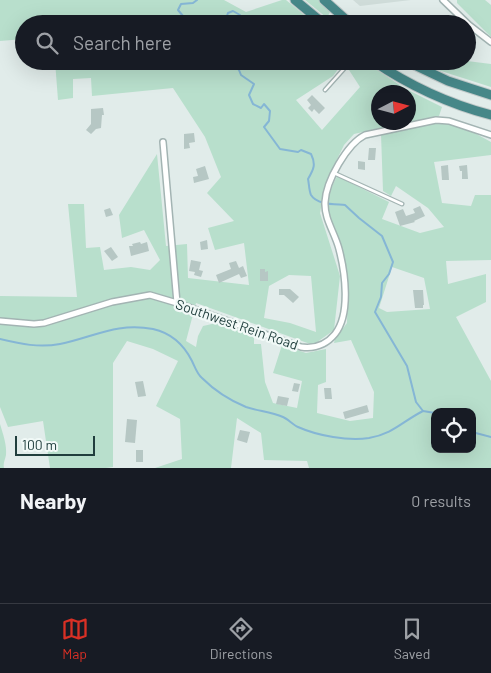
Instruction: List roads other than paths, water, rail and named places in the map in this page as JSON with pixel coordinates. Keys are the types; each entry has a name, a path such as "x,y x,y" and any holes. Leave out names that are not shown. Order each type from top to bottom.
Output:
{"highway":[{"path":"295,0 313,15"},
{"path":"324,0 341,15"},
{"path":"388,70 427,93 491,115"},
{"path":"425,70 448,81 491,95"}],"street":[{"path":"443,0 459,15"},
{"path":"476,30 491,42"},
{"name":"Southwest Rein Road","path":"0,321 34,324 112,302 144,296 156,296 301,347 314,348 328,342 338,330 342,321 345,290 339,248 328,221 325,203 327,188 351,146 357,139 373,133 430,120 442,120 491,135"},
{"path":"163,142 177,303"}],"lane":[{"path":"325,90 343,70"},
{"path":"334,174 402,204"}],"waterway":[{"path":"182,15 178,10 181,4 193,3 197,0"},
{"path":"227,15 233,11 240,15"},
{"path":"239,70 241,75 254,84 249,95 253,104 261,108 264,104 270,111 269,121 264,127 280,149 298,152 301,150 311,154 314,166 308,179 311,195 317,201 345,205 382,236 393,262 389,274 382,283 381,297 375,312 407,366 416,402 423,411 431,412"},
{"path":"0,339 45,346 128,327 160,331 166,333 181,345 189,355 200,376 228,398 246,407 283,417 306,430 333,437 361,439 377,436 423,411"},
{"path":"476,433 491,437"}]}
